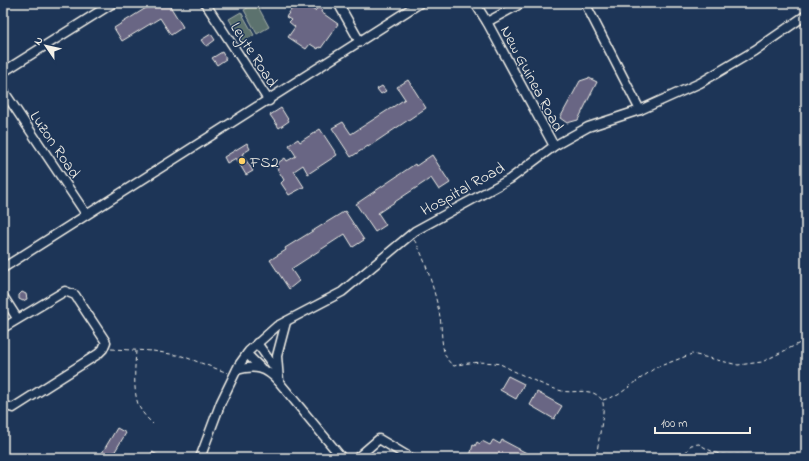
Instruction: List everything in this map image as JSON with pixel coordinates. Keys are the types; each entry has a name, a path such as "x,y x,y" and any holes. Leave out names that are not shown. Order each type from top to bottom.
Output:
{"street":[{"path":"3,72 113,3"},
{"name":"Leyte Road","path":"205,3 268,101"},
{"path":"338,3 360,42"},
{"path":"3,268 420,3"},
{"name":"New Guinea Road","path":"475,3 487,22 554,146"},
{"path":"487,22 522,3"},
{"path":"585,3 640,110"},
{"name":"Hospital Road","path":"200,458 221,402 235,373 247,354 257,343 278,326 342,292 410,235 510,179 554,146 588,127 640,110 700,83 754,51 806,15"},
{"name":"Luzon Road","path":"3,90 86,214"},
{"path":"3,328 61,292 70,292 75,295 105,339 103,349 13,408 3,405"},
{"path":"3,296 17,318"},
{"path":"279,382 277,356 286,322"},
{"path":"257,343 278,371"},
{"path":"247,354 260,367 268,371 279,382 342,458"},
{"path":"235,373 249,367 260,367"},
{"path":"357,458 379,440 411,458"}],"path":[{"path":"410,235 420,248 426,265 440,316 445,354 449,363 454,366 466,362 500,364 544,385 564,391 585,390 595,394 602,401 604,409 600,428 597,458"},
{"path":"602,401 618,395 656,368 692,354 738,365 762,362 806,340"},
{"path":"103,349 137,350 182,356 235,373"},
{"path":"137,350 134,367 135,390 140,409 153,424"},
{"path":"682,458 691,445 699,444 710,451 723,455 740,455 759,458"}],"green space":[{"path":"256,3 269,27 257,34 244,10"},
{"path":"241,12 254,35 242,42 229,19"}],"building":[{"path":"154,3 168,3 183,27 171,35 160,18 122,41 114,28"},
{"path":"296,3 304,3 315,11 318,7 322,10 321,12 338,24 321,48 319,47 318,49 310,44 306,49 288,37 295,27 289,22 291,20 286,17"},
{"path":"211,34 215,40 207,46 201,40"},
{"path":"222,52 226,59 217,65 212,58"},
{"path":"589,78 597,82 578,120 567,123 560,118 580,81"},
{"path":"408,80 426,108 351,157 332,128 343,122 351,134 405,99 397,87"},
{"path":"382,86 386,91 381,94 377,89"},
{"path":"281,108 289,121 279,128 270,115"},
{"path":"320,129 337,155 308,174 303,165 294,171 304,187 289,195 281,183 284,180 275,165 285,158 287,161 296,156 289,145 298,139 300,142"},
{"name":"FS2","path":"247,143 250,149 242,154 253,171 246,175 236,158 227,163 224,157"},
{"path":"432,155 450,183 439,190 431,178 378,213 386,225 375,232 356,204 415,164 416,166"},
{"path":"345,211 364,240 353,247 345,234 291,269 299,281 289,289 270,260 286,250 285,248"},
{"path":"22,292 26,294 27,299 23,301 19,299 19,295"},
{"path":"508,376 524,384 516,399 500,390"},
{"path":"537,392 562,406 554,419 530,405"},
{"path":"117,428 126,433 111,458 99,458"},
{"path":"493,440 500,444 502,440 536,458 473,458 470,456 473,445 475,446 477,442 480,444 482,441 490,445"},
{"path":"152,452 163,458 149,458"}],"place":[{"name":"FS2","path":"242,161"}]}
